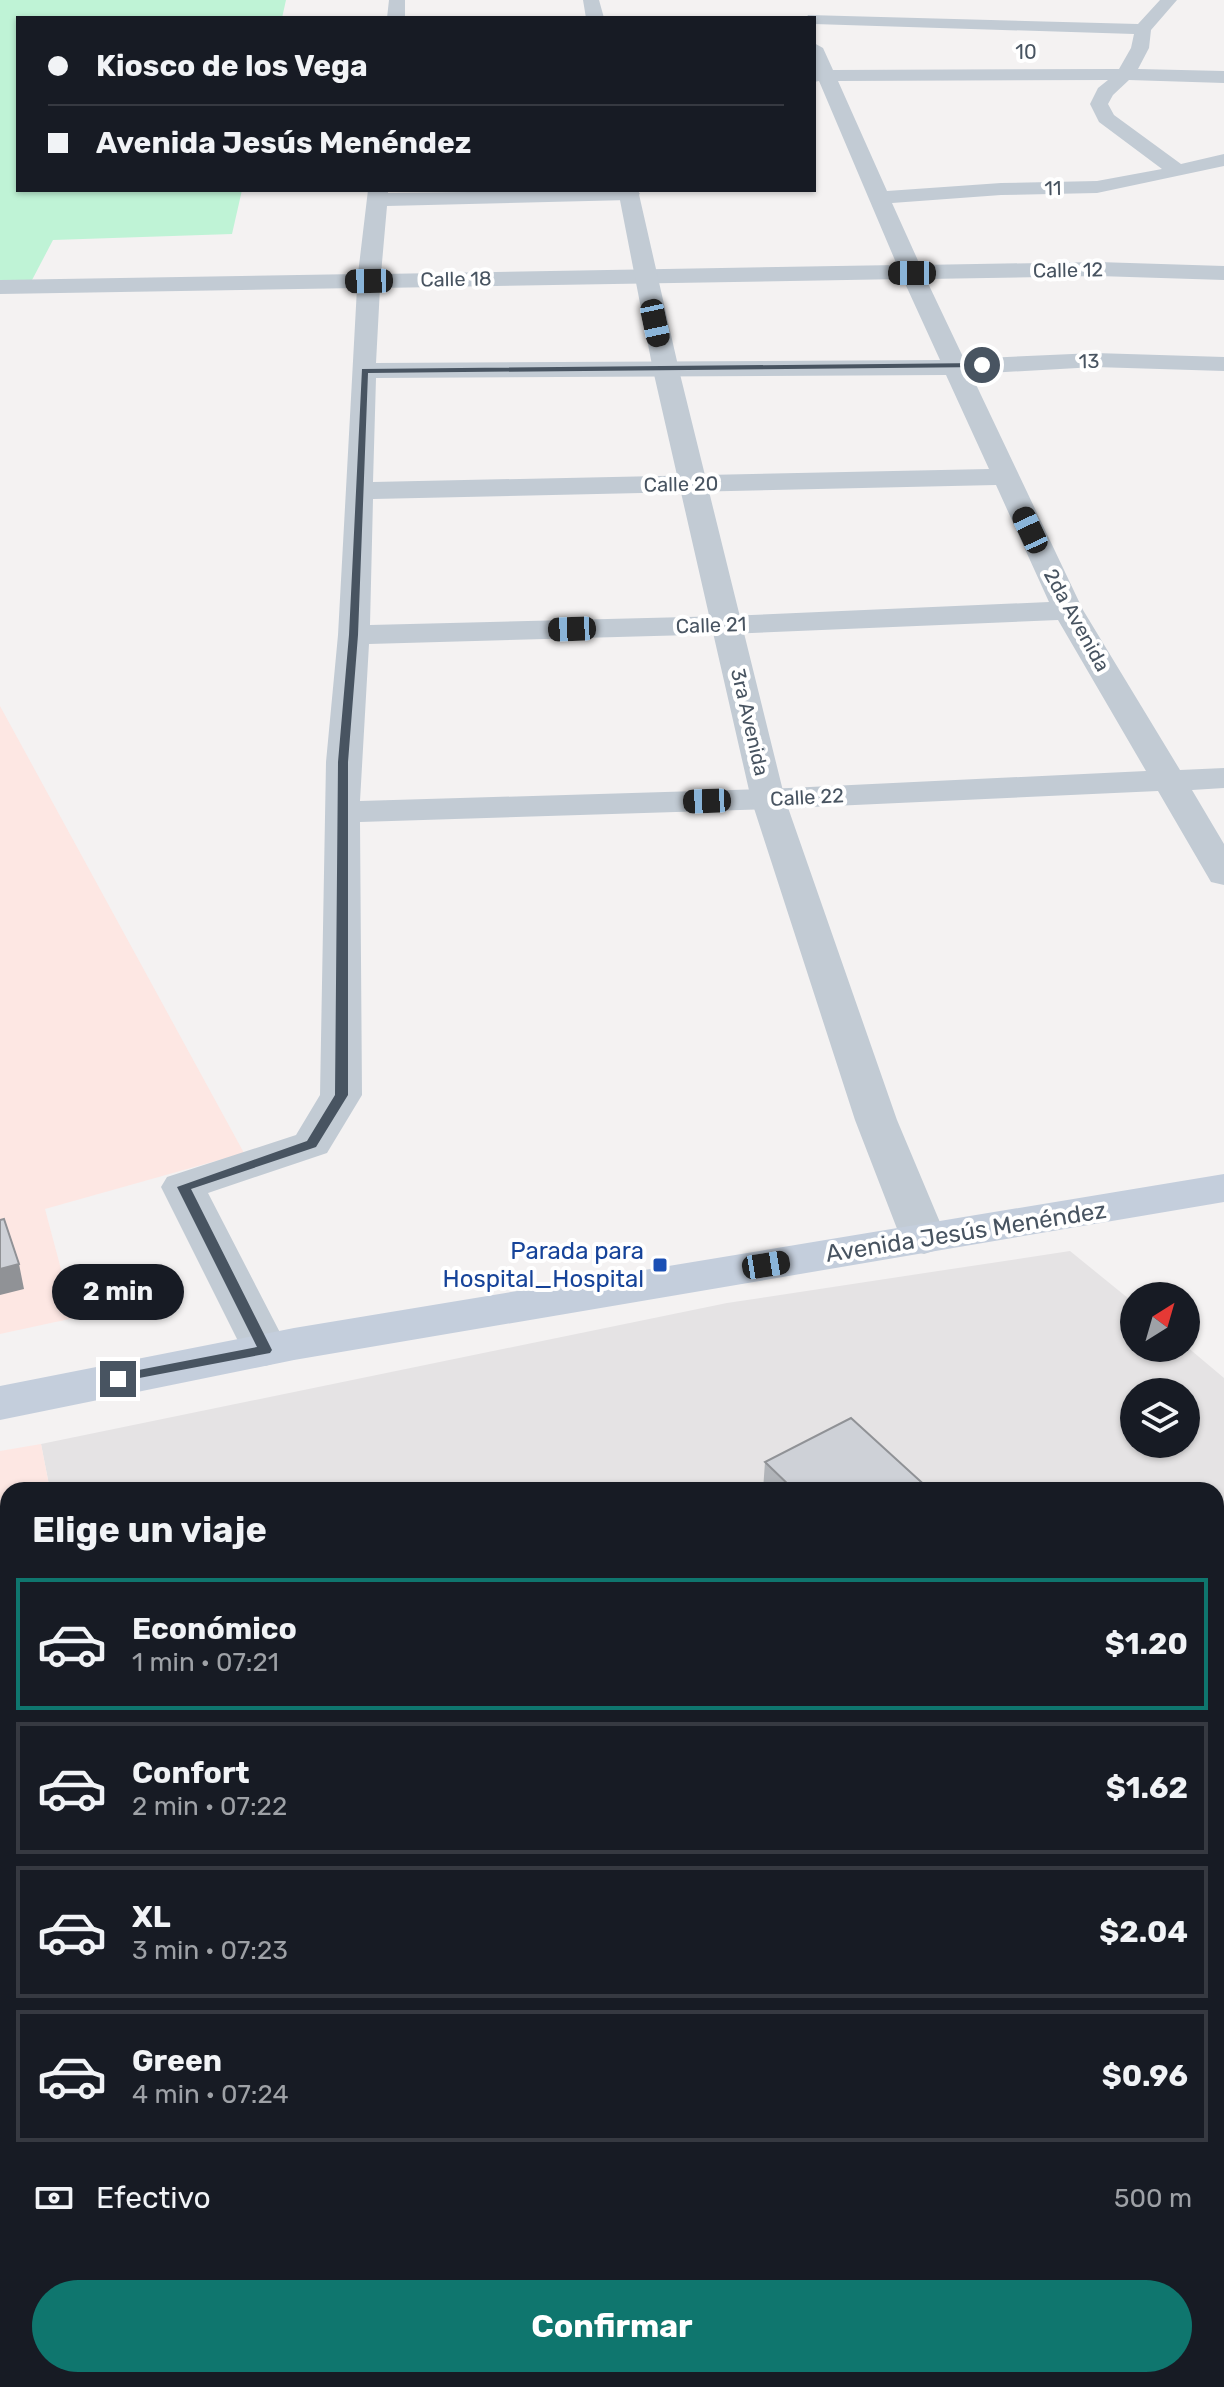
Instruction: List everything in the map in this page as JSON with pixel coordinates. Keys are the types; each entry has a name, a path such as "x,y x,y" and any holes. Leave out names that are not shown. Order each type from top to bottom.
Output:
{"main road":[{"name":"Avenida Jesús Menéndez","path":"0,1403 265,1350 1224,1188"}],"street":[{"path":"1169,0 1143,29 1140,48 1126,73 1105,92 1099,104 1106,118 1176,170"},
{"path":"816,19 1143,29"},
{"name":"2da Avenida","path":"816,56 840,135 879,198 1068,610 1224,874"},
{"name":"10","path":"821,76 1126,73 1224,77"},
{"name":"11","path":"879,198 1001,189 1097,187 1224,160"},
{"path":"265,1350 183,1187 312,1144 341,1095 343,762 354,635 369,281 378,195 629,192"},
{"name":"3ra Avenida","path":"629,192 666,370 768,799 876,1120 924,1239"},
{"name":"Calle 12","path":"912,273 1098,269 1224,273"},
{"name":"Calle 18","path":"0,287 912,273"},
{"name":"13","path":"365,371 954,367 1095,360 1224,364"},
{"name":"Calle 20","path":"358,491 1005,477"},
{"name":"Calle 21","path":"354,635 727,625 1068,610"},
{"name":"Calle 22","path":"342,812 768,799 1224,778"}],"shaded area":[{"path":"0,706 244,1153 45,1209 74,1318 0,1334"},
{"path":"1070,1251 1120,1292 1120,1362 1200,1362 1200,1358 1224,1378 1224,1482 48,1482 41,1444 727,1303"},
{"path":"41,1444 48,1482 0,1482 0,1451"}],"green space":[{"path":"0,0 286,0 282,16 16,16 16,192 242,192 232,234 53,240 31,282 0,283"}],"building":[{"path":"4,1219 19,1264 0,1269 0,1220"},
{"path":"851,1418 921,1482 786,1482 765,1462"}],"place":[{"name":"Parada para Hospital_Hospital","path":"660,1265"}],"route":[{"path":"118,1379 265,1350 183,1187 312,1144 341,1095 343,762 354,635 365,371 982,365"}]}
